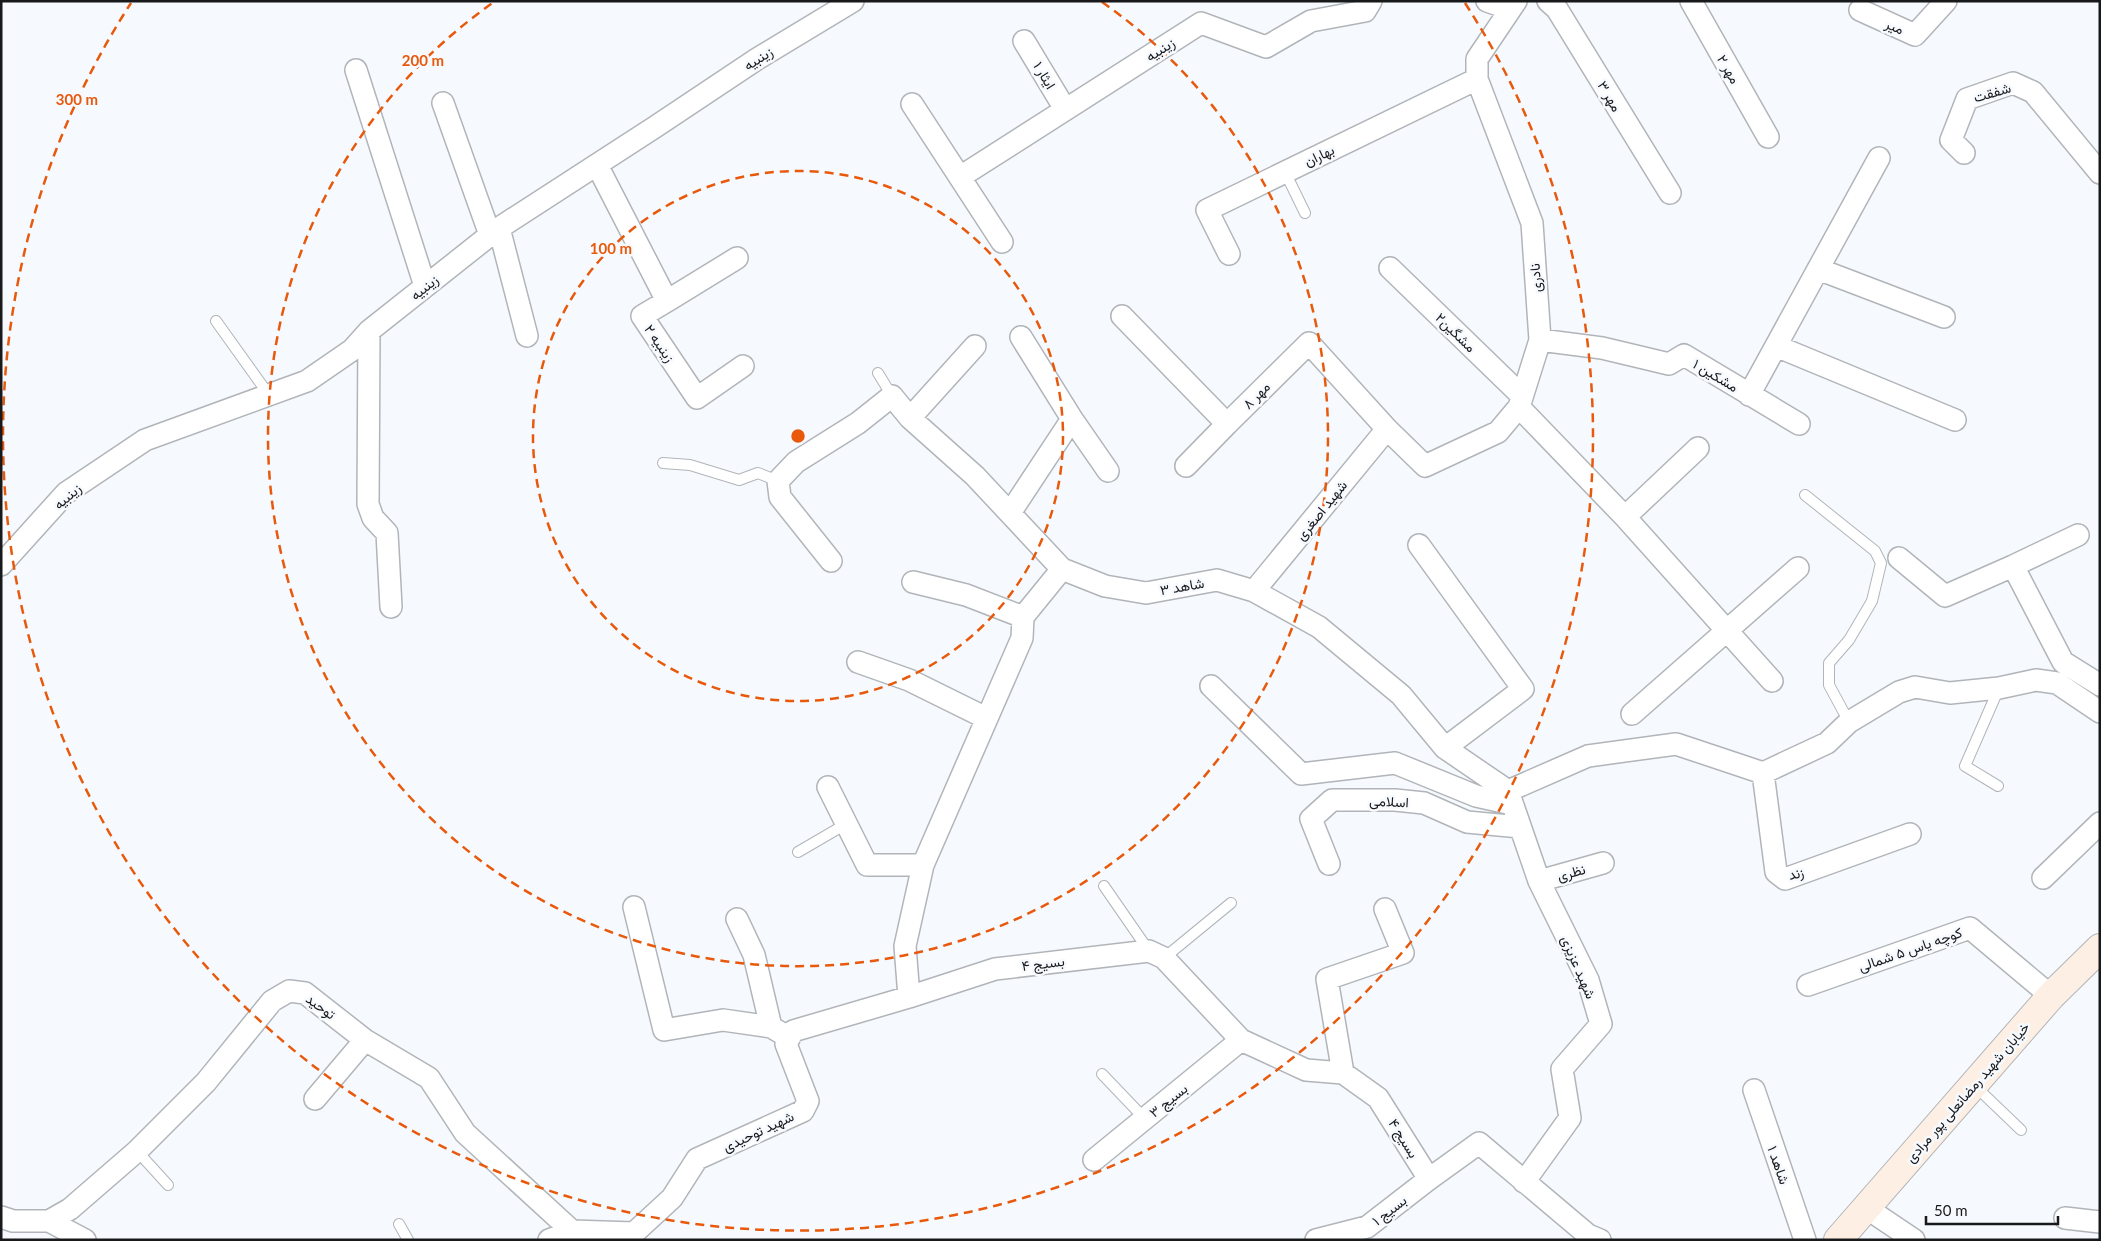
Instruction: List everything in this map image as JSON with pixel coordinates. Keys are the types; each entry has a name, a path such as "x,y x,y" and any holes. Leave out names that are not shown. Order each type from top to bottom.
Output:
{"street":[{"name":"زینبیه","path":"4,557 66,493 145,440 307,381 352,350 369,331 494,232 757,59 853,1"},
{"name":"زینبیه","path":"960,177 1201,23 1266,47 1311,21 1365,11 1371,1"},
{"path":"1487,1 1513,5"},
{"name":"مهر ۳","path":"1548,1 1557,9 1670,193"},
{"name":"مهر ۲","path":"1691,1 1768,137"},
{"name":"میر","path":"1860,10 1915,34 1946,1"},
{"name":"نادری","path":"1387,429 1425,466 1498,432 1520,402 1540,340 1532,223 1477,78 1477,59 1513,5"},
{"name":"ایثار ۱","path":"1024,41 1065,109"},
{"path":"356,70 425,286"},
{"name":"بهاران","path":"1229,254 1207,210 1477,78"},
{"name":"شفقت","path":"1964,153 1951,140 1967,99 2013,83 2033,92 2100,173"},
{"path":"443,103 494,232 527,336"},
{"path":"912,104 1002,242"},
{"path":"1749,395 1879,158"},
{"path":"597,165 667,301 737,258"},
{"name":"مشگین۲","path":"1390,268 1520,402 1772,681"},
{"path":"1818,269 1944,317"},
{"name":"زینبیه ۲","path":"667,301 642,316 697,398 743,366"},
{"path":"1122,316 1227,424 1186,466"},
{"path":"369,331 368,504 373,518 387,533 391,607"},
{"path":"1021,337 1108,471"},
{"name":"مشکین ۱","path":"1540,340 1602,348 1669,364 1684,355 1799,424"},
{"name":"مهر ۸","path":"1227,424 1309,343 1387,429"},
{"path":"910,418 975,346"},
{"path":"1776,346 1955,420"},
{"path":"831,561 780,497 778,481 796,462 858,423 892,396"},
{"name":"شاهد ۳","path":"892,396 910,418 975,476 1062,569 1105,586 1146,593 1217,580 1254,591 1319,627 1401,695 1445,748 1510,798"},
{"path":"1010,513 1072,418"},
{"name":"شهید اصغری","path":"1254,591 1387,429"},
{"path":"1625,517 1698,448"},
{"path":"1899,558 1945,596 2078,535"},
{"path":"1419,545 1523,689 1445,748"},
{"path":"2013,566 2063,662 2100,685"},
{"path":"1632,714 1798,568"},
{"path":"634,907 664,1030 723,1020 771,1027 790,1038 793,1031 909,997 905,946 923,866 1022,638 1023,617 1062,569"},
{"path":"913,582 966,595 1023,617"},
{"path":"858,662 909,680 986,718"},
{"path":"1211,686 1302,774 1395,764 1476,796 1510,798 1588,756 1676,744 1763,773 1827,743 1849,722 1899,692 1915,687 1950,693 1999,688 2036,680 2057,683 2100,712"},
{"name":"زند","path":"1763,773 1776,872 1785,879 1910,834"},
{"path":"828,787 867,865 923,866"},
{"name":"شهید عزیزی","path":"1510,798 1539,881 1588,980 1601,1024 1562,1069 1570,1118 1524,1182"},
{"name":"اسلامی","path":"1329,864 1311,819 1332,800 1394,800 1424,803 1467,822 1520,827"},
{"path":"2043,878 2100,822"},
{"name":"نظری","path":"1539,881 1603,863"},
{"path":"1156,954 1241,1040 1306,1070 1343,1073 1326,979 1403,953 1385,909"},
{"path":"737,918 754,955 771,1027"},
{"name":"کوچه یاس ۵ شمالی","path":"1808,985 1970,928 2051,996"},
{"name":"خیابان شهید رمضانعلی پور مرادی","path":"1838,1240 2051,996 2100,948"},
{"name":"بسیج ۴","path":"909,997 995,969 1156,954"},
{"name":"توحید","path":"1,1217 13,1222 49,1221 70,1209 137,1151 206,1082 272,1001 289,991 305,993 365,1040 429,1078 465,1133 572,1231"},
{"name":"شهید توحیدی","path":"572,1231 634,1233 672,1198 698,1159 802,1111 808,1101 786,1044 790,1038"},
{"path":"315,1099 365,1040"},
{"name":"بسیج ۳","path":"1094,1160 1241,1040"},
{"name":"بسیج ۴","path":"1343,1073 1378,1098 1429,1179"},
{"name":"شاهد ۱","path":"1754,1090 1804,1240"},
{"path":"1429,1179 1479,1143 1588,1235 1600,1240"},
{"name":"بسیج ۱","path":"1316,1240 1367,1227 1429,1179"},
{"path":"1865,1207 1914,1240"},
{"path":"2065,1218 2100,1222"},
{"name":"توحید","path":"49,1221 85,1240"},
{"path":"550,1240 572,1231"}],"lane":[{"path":"1285,172 1306,212"},
{"path":"216,321 269,395"},
{"path":"878,373 892,396"},
{"path":"663,463 690,465 739,480 758,473 778,481"},
{"path":"1805,495 1875,551 1881,563 1872,601 1849,640 1829,663 1829,685 1849,722"},
{"path":"1998,786 1965,766 1999,688"},
{"path":"798,852 846,824"},
{"path":"1104,886 1156,954 1231,903"},
{"path":"1102,1074 1145,1118"},
{"path":"1973,1084 2021,1130"},
{"path":"137,1151 168,1185"},
{"path":"399,1224 408,1240"}]}
